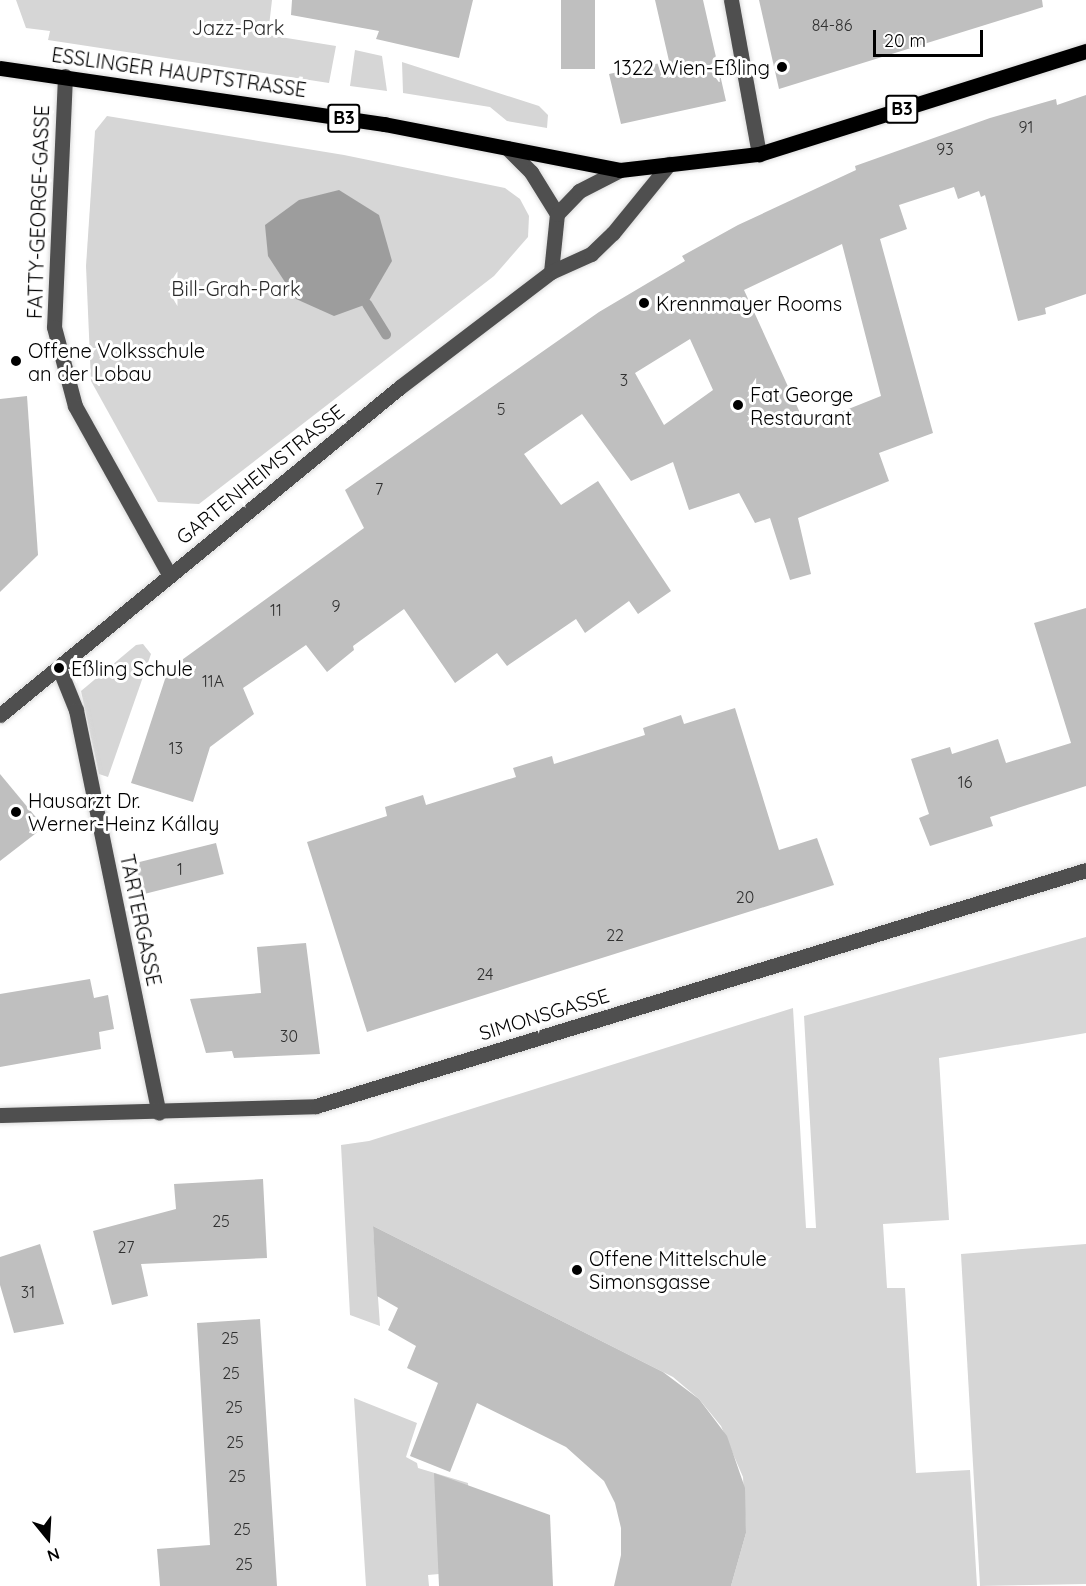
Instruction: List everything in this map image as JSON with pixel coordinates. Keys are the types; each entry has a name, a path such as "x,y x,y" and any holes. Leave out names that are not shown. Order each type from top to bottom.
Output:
{"main road":[{"name":"ESSLINGER HAUPTSTRASSE","path":"0,68 384,124 620,170 759,154 1086,51"}],"street":[{"path":"731,0 759,154"},
{"name":"FATTY-GEORGE-GASSE","path":"65,76 54,327 75,406 169,574"},
{"path":"507,148 531,172 557,214 551,272"},
{"name":"GARTENHEIMSTRASSE","path":"0,715 169,574 400,387 551,272 591,254 613,233 669,165"},
{"path":"557,214 579,191 620,170"},
{"name":"TARTERGASSE","path":"59,668 76,710 159,1113"},
{"name":"SIMONSGASSE","path":"0,1115 159,1113 316,1106 1086,870"}],"green space":[{"name":"Jazz-Park","path":"16,0 272,0 268,35 336,46 329,83 48,40 50,31 26,28"},
{"path":"355,50 382,56 387,91 350,86"},
{"path":"402,62 539,106 548,115 547,128 507,121 490,107 403,93"},
{"name":"Bill-Grah-Park","path":"107,116 344,155 505,188 520,199 529,216 528,237 494,276 199,504 158,502 91,381 86,266 95,131"},
{"path":"143,644 151,654 108,777 99,774 81,691 136,645"},
{"path":"1086,937 1086,1033 939,1058 949,1220 883,1224 887,1288 905,1288 916,1473 970,1470 977,1586 731,1586 746,1533 743,1477 721,1426 699,1399 673,1377 373,1226 380,1326 350,1315 341,1145 369,1141 793,1008 806,1228 816,1228 804,1016"},
{"path":"1086,1244 1086,1584 980,1586 961,1254"},
{"path":"354,1398 417,1423 406,1457 417,1463 418,1468 468,1483 469,1499 439,1574 428,1575 429,1586 366,1586"}],"shaded area":[{"path":"339,190 379,215 392,261 367,304 334,316 296,299 268,256 265,225 299,200"}],"building":[{"path":"292,0 473,0 459,58 376,39 379,31 291,15"},
{"path":"561,0 595,0 595,69 561,69"},
{"path":"655,0 703,0 726,101 621,124 609,74 669,61"},
{"path":"759,0 1042,0 1043,7 779,89"},
{"path":"1086,95 1086,294 1045,308 1046,314 1018,321 985,195 981,197 979,191 958,199 954,187 899,205 907,229 880,239 933,433 879,453 889,481 798,518 811,574 790,580 770,518 755,523 739,493 689,510 673,462 631,481 582,414 524,454 561,505 598,481 671,591 638,614 629,601 585,633 576,619 507,666 497,653 455,683 404,609 353,646 354,650 327,672 306,645 243,688 254,714 210,747 193,802 131,783 168,670 364,528 345,490 599,312 685,261 682,256 738,225 856,170 855,166 990,118 1056,99 1057,105","holes":["842,244 881,396 806,426 744,290","690,339 713,390 664,425 635,373"]},
{"path":"27,396 38,555 0,592 0,399"},
{"path":"1086,608 1086,786 990,817 993,826 930,846 919,818 929,814 911,759 950,747 952,754 998,739 1006,763 1071,743 1034,623"},
{"path":"735,708 779,850 817,838 834,885 367,1032 307,842 387,816 385,807 423,795 426,805 516,777 513,768 552,756 554,764 645,735 643,728 681,715 684,724"},
{"name":"Hausarzt Dr. Werner-Heinz Kállay","path":"0,774 44,827 0,861"},
{"path":"216,843 224,874 143,894 135,863"},
{"path":"306,943 320,1054 234,1058 232,1051 206,1053 190,999 261,993 257,947"},
{"path":"90,979 94,998 108,995 114,1029 99,1032 101,1049 0,1067 0,994"},
{"path":"263,1179 267,1258 141,1264 148,1296 112,1305 93,1231 176,1209 174,1184"},
{"path":"373,1226 663,1372 699,1399 727,1436 745,1488 746,1533 731,1586 614,1586 621,1555 621,1528 615,1503 604,1481 566,1447 477,1403 450,1472 410,1456 438,1383 407,1368 416,1346 388,1330 398,1308 377,1296"},
{"path":"40,1244 64,1324 14,1333 0,1285 0,1257"},
{"path":"260,1319 277,1586 160,1586 157,1549 210,1545 197,1323"},
{"path":"434,1473 550,1515 553,1586 439,1586"}],"waterway":[{"path":"367,304 386,334"}],"place":[{"name":"1322 Wien-Eßling","path":"782,67"},
{"name":"Krennmayer Rooms","path":"644,303"},
{"name":"Offene Volksschule an der Lobau","path":"16,361"},
{"name":"Fat George Restaurant","path":"738,405"},
{"name":"Eßling Schule","path":"59,668"},
{"name":"Hausarzt Dr. Werner-Heinz Kállay","path":"16,812"},
{"name":"Offene Mittelschule Simonsgasse","path":"577,1270"}]}
